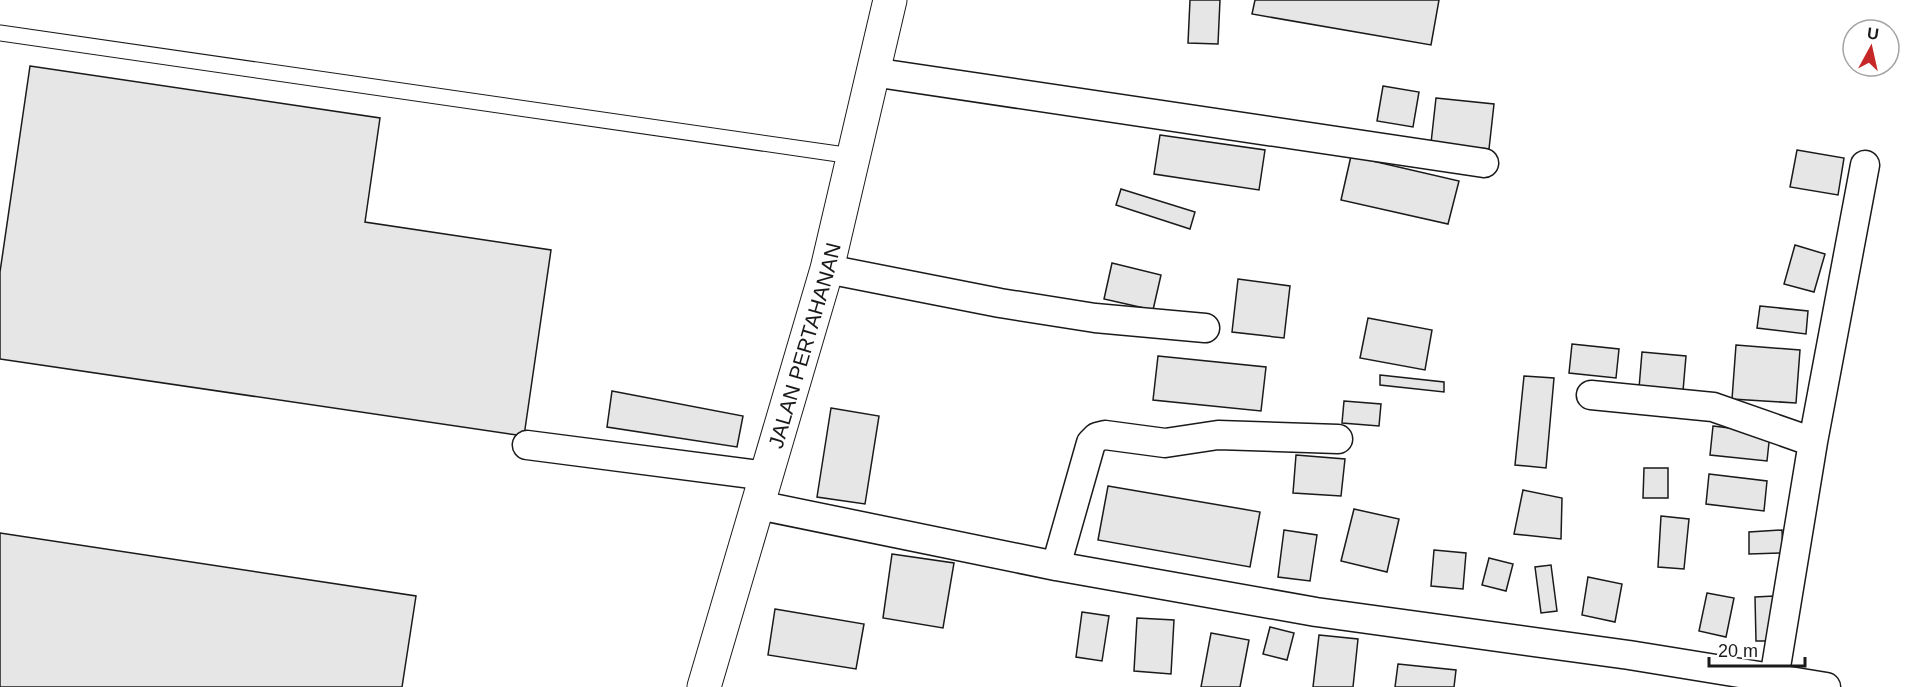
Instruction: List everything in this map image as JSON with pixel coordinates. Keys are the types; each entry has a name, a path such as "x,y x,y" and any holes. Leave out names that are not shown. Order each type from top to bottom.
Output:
{"main road":[{"name":"JALAN PERTAHANAN","path":"704,687 827,269 890,0"}],"street":[{"path":"872,72 1484,163"},
{"path":"1774,679 1813,442 1865,165"},
{"path":"827,269 1000,303 1095,318 1205,328"},
{"path":"1590,395 1713,406 1813,442"},
{"path":"1056,566 1091,443 1097,437 1105,435 1165,442 1218,435 1338,439"},
{"path":"527,445 762,491 1056,566 1316,612 1629,655 1826,687"}],"lane":[{"path":"0,33 852,156"}],"building":[{"path":"1190,0 1220,0 1218,44 1188,43"},
{"path":"1255,0 1439,0 1431,45 1252,14"},
{"path":"30,66 380,118 365,222 551,250 524,436 0,359 0,272"},
{"path":"1383,86 1419,92 1413,127 1377,121"},
{"path":"1436,98 1494,104 1489,149 1431,143"},
{"path":"1160,135 1265,150 1259,190 1154,174"},
{"path":"1797,150 1844,158 1838,195 1790,187"},
{"path":"1351,156 1459,181 1448,224 1341,200"},
{"path":"1121,189 1195,212 1190,229 1116,205"},
{"path":"1795,245 1825,254 1814,292 1784,284"},
{"path":"1112,263 1161,275 1153,310 1104,299"},
{"path":"1238,279 1290,286 1284,338 1232,332"},
{"path":"1760,306 1808,311 1806,334 1757,328"},
{"path":"1368,318 1432,330 1425,370 1360,358"},
{"path":"1572,344 1619,349 1616,378 1569,373"},
{"path":"1736,345 1800,350 1796,403 1732,399"},
{"path":"1642,352 1686,356 1683,391 1639,388"},
{"path":"1158,356 1266,367 1261,411 1153,400"},
{"path":"1380,375 1444,382 1444,392 1380,385"},
{"path":"1524,376 1554,378 1546,468 1515,465"},
{"path":"612,391 743,416 737,447 607,427"},
{"path":"1344,401 1381,404 1379,426 1342,423"},
{"path":"831,408 879,416 865,504 817,497"},
{"path":"1713,426 1770,433 1767,461 1710,455"},
{"path":"1296,455 1345,459 1341,496 1293,493"},
{"path":"1644,468 1668,468 1668,498 1643,498"},
{"path":"1709,474 1767,481 1764,511 1706,504"},
{"path":"1108,486 1260,512 1250,567 1098,540"},
{"path":"1523,490 1562,498 1561,539 1514,534"},
{"path":"1354,509 1399,519 1387,572 1341,561"},
{"path":"1661,516 1689,519 1684,569 1658,567"},
{"path":"1284,530 1317,535 1310,581 1278,577"},
{"path":"1782,530 1783,553 1749,554 1749,532"},
{"path":"0,533 416,596 402,687 0,687"},
{"path":"1434,550 1466,553 1463,589 1431,586"},
{"path":"892,554 954,563 943,628 883,618"},
{"path":"1489,558 1513,564 1506,591 1482,585"},
{"path":"1551,565 1557,611 1541,613 1535,567"},
{"path":"1588,577 1622,584 1615,622 1582,615"},
{"path":"1707,593 1734,598 1726,637 1699,631"},
{"path":"1774,596 1775,641 1756,641 1755,597"},
{"path":"775,609 864,624 856,669 768,655"},
{"path":"1082,612 1109,616 1102,661 1076,657"},
{"path":"1137,618 1174,620 1171,674 1134,671"},
{"path":"1270,627 1294,633 1287,660 1263,654"},
{"path":"1211,633 1249,640 1240,687 1201,687"},
{"path":"1319,635 1358,639 1353,687 1313,687"},
{"path":"1398,664 1456,670 1454,687 1395,687"}]}
